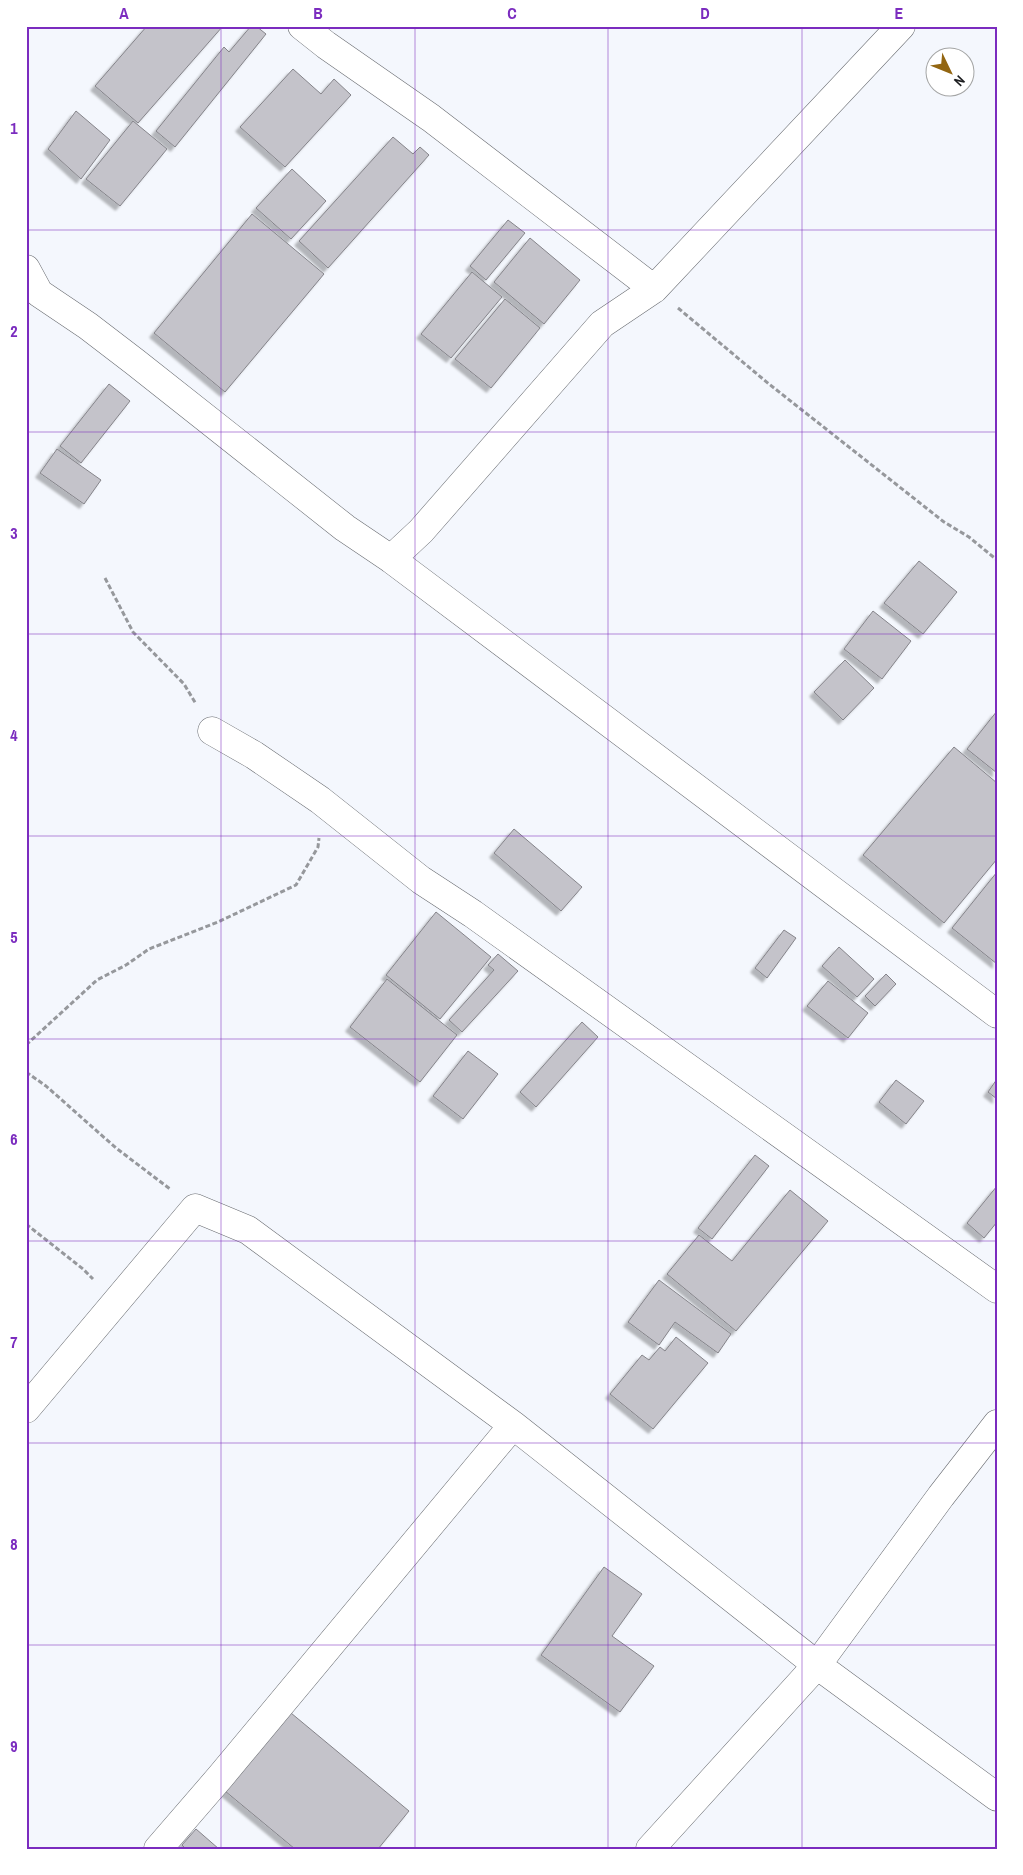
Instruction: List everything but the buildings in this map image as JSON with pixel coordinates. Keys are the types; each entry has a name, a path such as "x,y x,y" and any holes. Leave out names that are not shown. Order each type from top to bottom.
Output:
{"street":[{"path":"302,26 326,45 431,118 654,289"},
{"path":"391,560 422,531 602,324 654,289 902,26"},
{"path":"26,269 39,293 88,326 345,528 391,560 997,1014"},
{"path":"212,731 254,755 320,800 421,880 473,914 997,1290"},
{"path":"26,1409 195,1208 248,1230 513,1425 817,1665 997,1797"},
{"path":"650,1849 817,1665 935,1504 997,1424"},
{"path":"158,1849 227,1769 513,1425"}],"path":[{"path":"654,289 769,384 944,522 969,537 997,560"},
{"path":"105,578 133,632 184,684"},
{"path":"26,1045 97,980 126,965 149,949 218,922 296,885 318,847 320,800"},
{"path":"26,1072 46,1086 116,1148 195,1208"},
{"path":"26,1224 83,1268 116,1304"}]}
